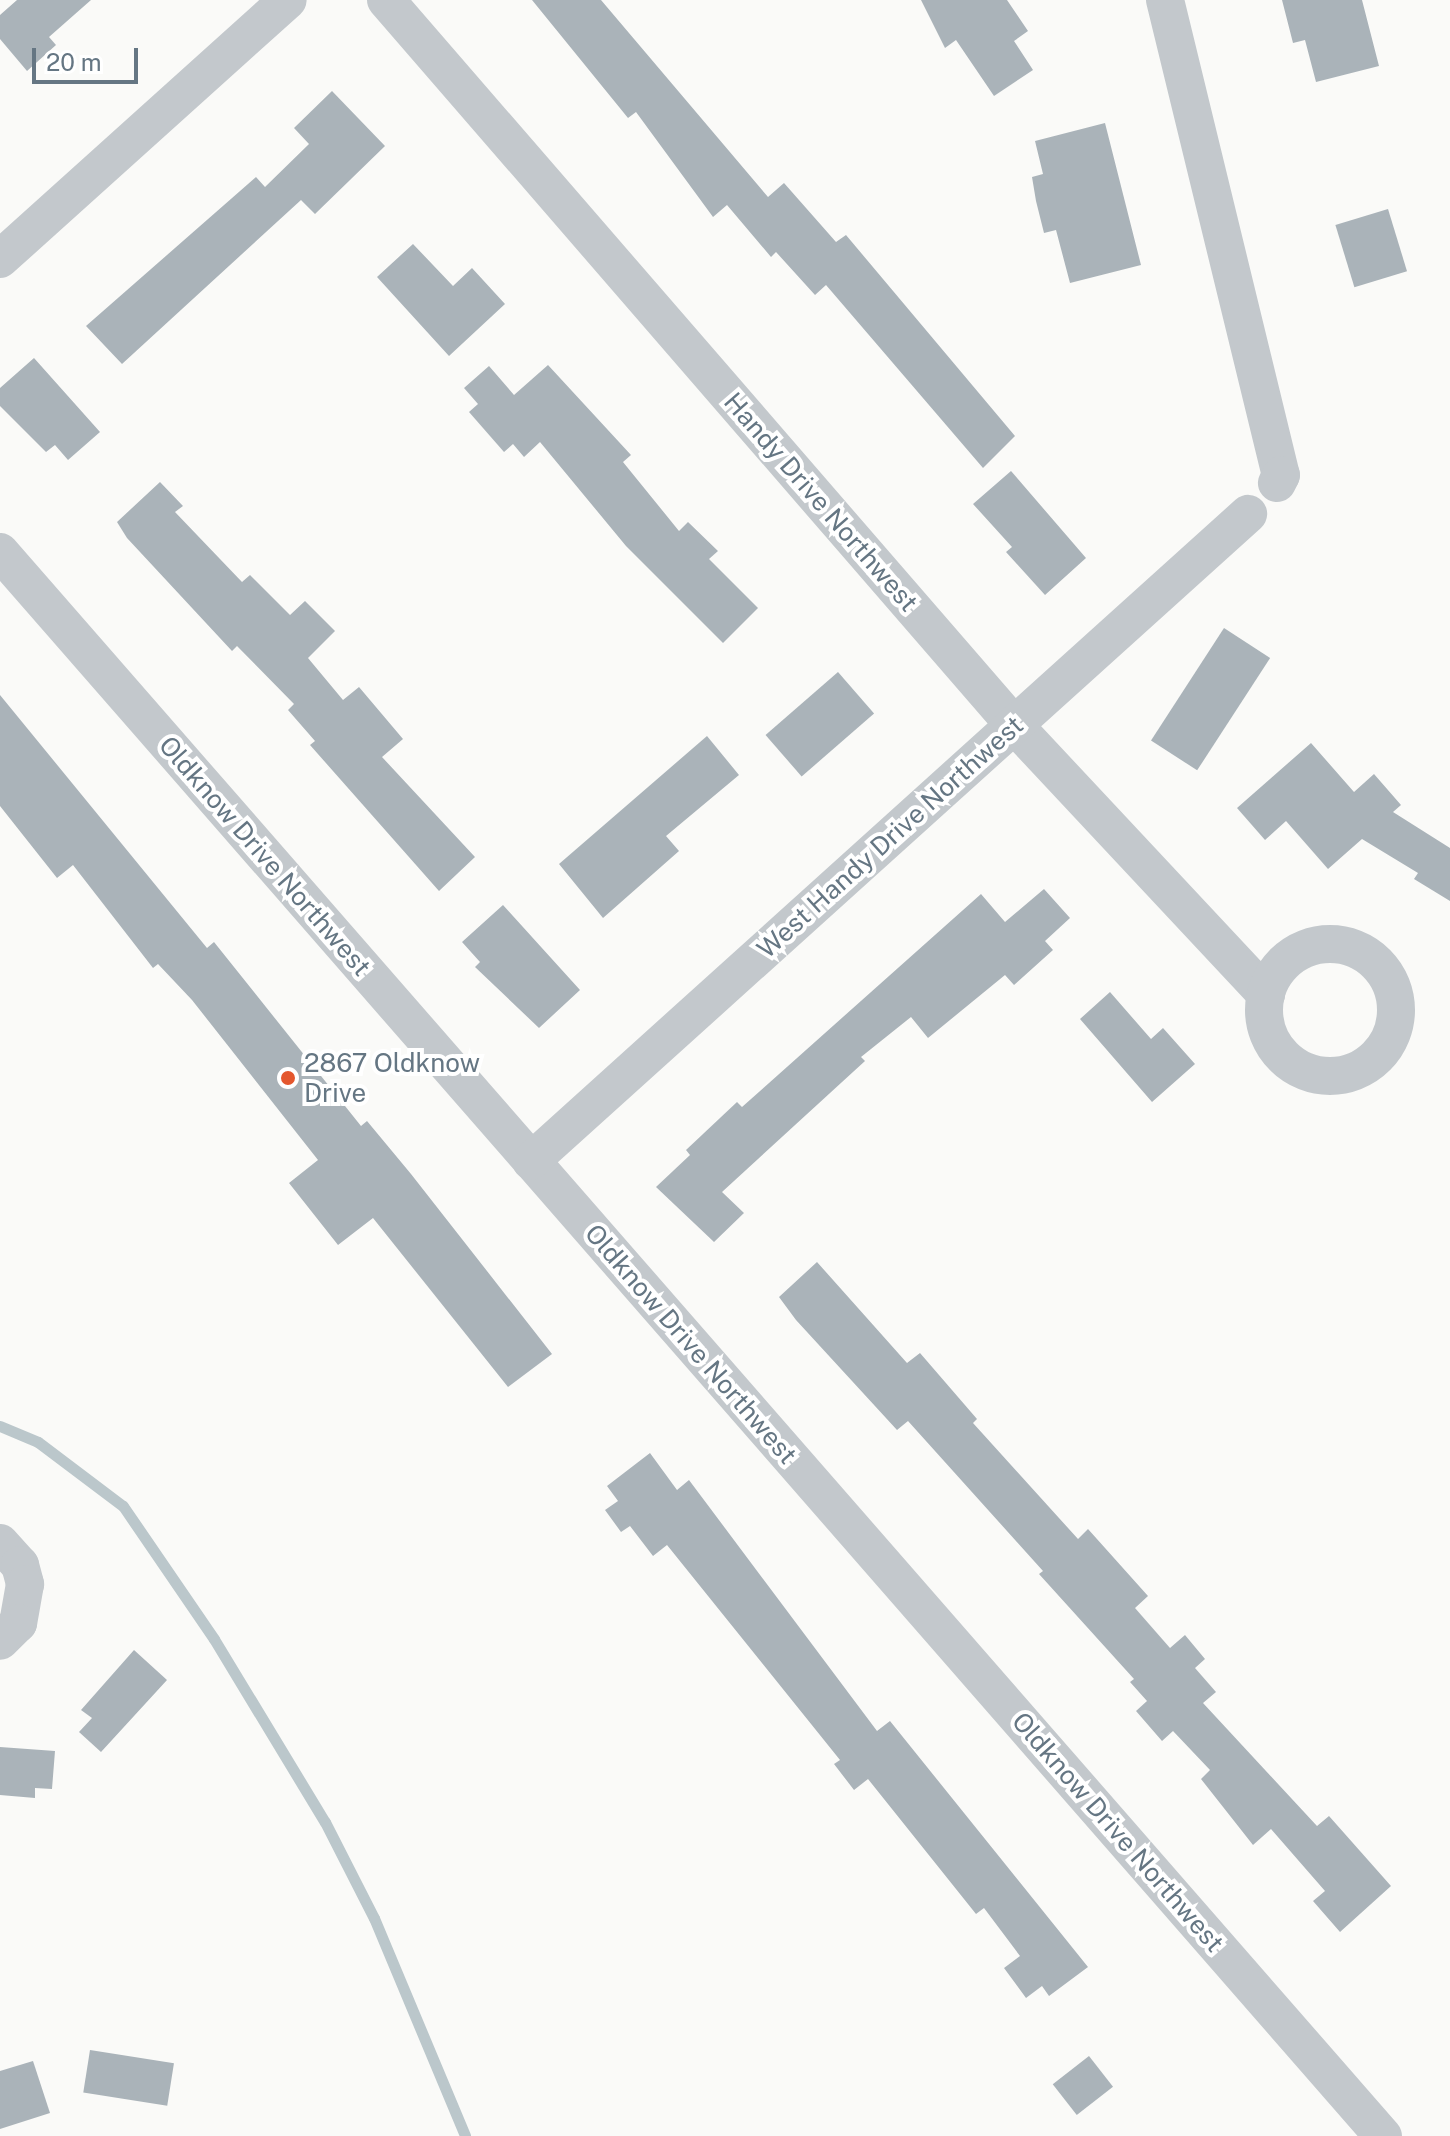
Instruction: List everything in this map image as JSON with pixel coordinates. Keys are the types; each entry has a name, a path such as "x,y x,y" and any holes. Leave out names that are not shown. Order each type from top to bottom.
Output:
{"street":[{"path":"0,259 288,0"},
{"name":"Handy Drive Northwest","path":"386,0 1014,725 1266,994"},
{"path":"1165,0 1281,475 1277,483"},
{"name":"West Handy Drive Northwest","path":"531,1161 1248,514"},
{"name":"Oldknow Drive Northwest","path":"0,552 1383,2136"},
{"path":"0,1543 20,1565 25,1584 18,1623 0,1641"}],"building":[{"path":"17,0 91,0 49,37 56,45 27,71 0,39 0,15"},
{"path":"532,0 601,0 768,197 784,183 836,242 846,235 1015,436 983,468 826,285 815,295 776,252 771,257 727,205 713,217 636,112 628,118"},
{"path":"921,0 1007,0 1028,31 1014,41 1033,70 994,96 956,40 945,48"},
{"path":"1282,0 1362,0 1379,66 1316,82 1305,40 1293,43"},
{"path":"332,91 385,146 315,214 301,200 122,364 86,326 256,177 265,187 309,144 294,128"},
{"path":"1105,123 1141,265 1070,283 1056,230 1044,233 1036,201 1032,177 1043,174 1035,141"},
{"path":"1388,209 1407,271 1354,287 1335,225"},
{"path":"413,244 453,286 472,268 505,304 449,356 377,277"},
{"path":"34,358 100,432 68,460 55,445 46,452 0,406 0,388"},
{"path":"548,365 631,455 623,462 679,531 688,522 718,551 709,559 758,608 723,643 626,546 540,442 524,457 513,444 504,452 469,412 478,404 464,388 489,366 514,395"},
{"path":"1011,471 1086,558 1045,595 1006,552 1012,547 973,504"},
{"path":"160,482 183,506 175,512 242,582 250,575 290,615 305,601 335,631 308,658 343,700 359,687 403,739 382,757 475,857 439,891 310,745 315,741 288,710 294,704 237,646 232,651 127,538 117,522"},
{"path":"1224,628 1270,658 1197,770 1151,740"},
{"path":"838,672 874,714 802,776 766,735"},
{"path":"0,695 207,948 214,942 361,1126 367,1121 552,1354 508,1387 373,1218 338,1245 289,1183 318,1160 192,1000 158,964 153,968 73,865 57,878 0,806"},
{"path":"707,736 739,775 666,836 679,851 603,918 559,864"},
{"path":"1311,743 1354,792 1374,774 1401,805 1393,812 1450,848 1450,901 1414,879 1418,873 1362,839 1328,869 1286,821 1265,840 1237,808"},
{"path":"1044,889 1070,918 1045,941 1053,950 1014,985 1005,975 928,1038 911,1017 861,1057 865,1061 722,1192 744,1213 714,1242 656,1187 690,1155 686,1150 737,1102 742,1107 981,894 1005,922"},
{"path":"503,905 580,990 539,1028 475,967 480,962 462,942"},
{"path":"1110,992 1151,1039 1163,1028 1195,1064 1152,1102 1080,1019"},
{"path":"817,1262 907,1363 920,1353 977,1419 973,1423 1078,1539 1088,1529 1148,1596 1135,1608 1170,1648 1185,1635 1205,1659 1195,1668 1216,1692 1203,1703 1317,1826 1329,1816 1391,1886 1340,1932 1313,1901 1325,1891 1271,1829 1253,1845 1201,1779 1210,1770 1173,1731 1162,1741 1136,1711 1147,1701 1130,1682 1134,1679 1039,1574 1043,1571 908,1421 897,1430 796,1320 779,1297"},
{"path":"650,1453 677,1490 689,1480 877,1731 890,1721 1088,1967 1049,1996 1042,1986 1026,1998 1004,1968 1020,1956 984,1908 976,1914 868,1779 854,1790 834,1764 840,1760 667,1545 653,1556 630,1526 621,1532 605,1510 618,1501 607,1486"},
{"path":"134,1650 167,1680 101,1752 79,1732 92,1718 81,1710"},
{"path":"0,1747 55,1751 52,1789 35,1788 35,1798 0,1795"},
{"path":"90,2050 174,2063 167,2106 83,2092"},
{"path":"1089,2056 1113,2087 1077,2115 1053,2084"},
{"path":"33,2061 50,2113 0,2129 0,2071"}],"waterway":[{"path":"0,1426 38,1442 123,1506 214,1639 325,1822 374,1918 465,2136"}],"place":[{"name":"2867 Oldknow Drive","path":"288,1078"}]}
